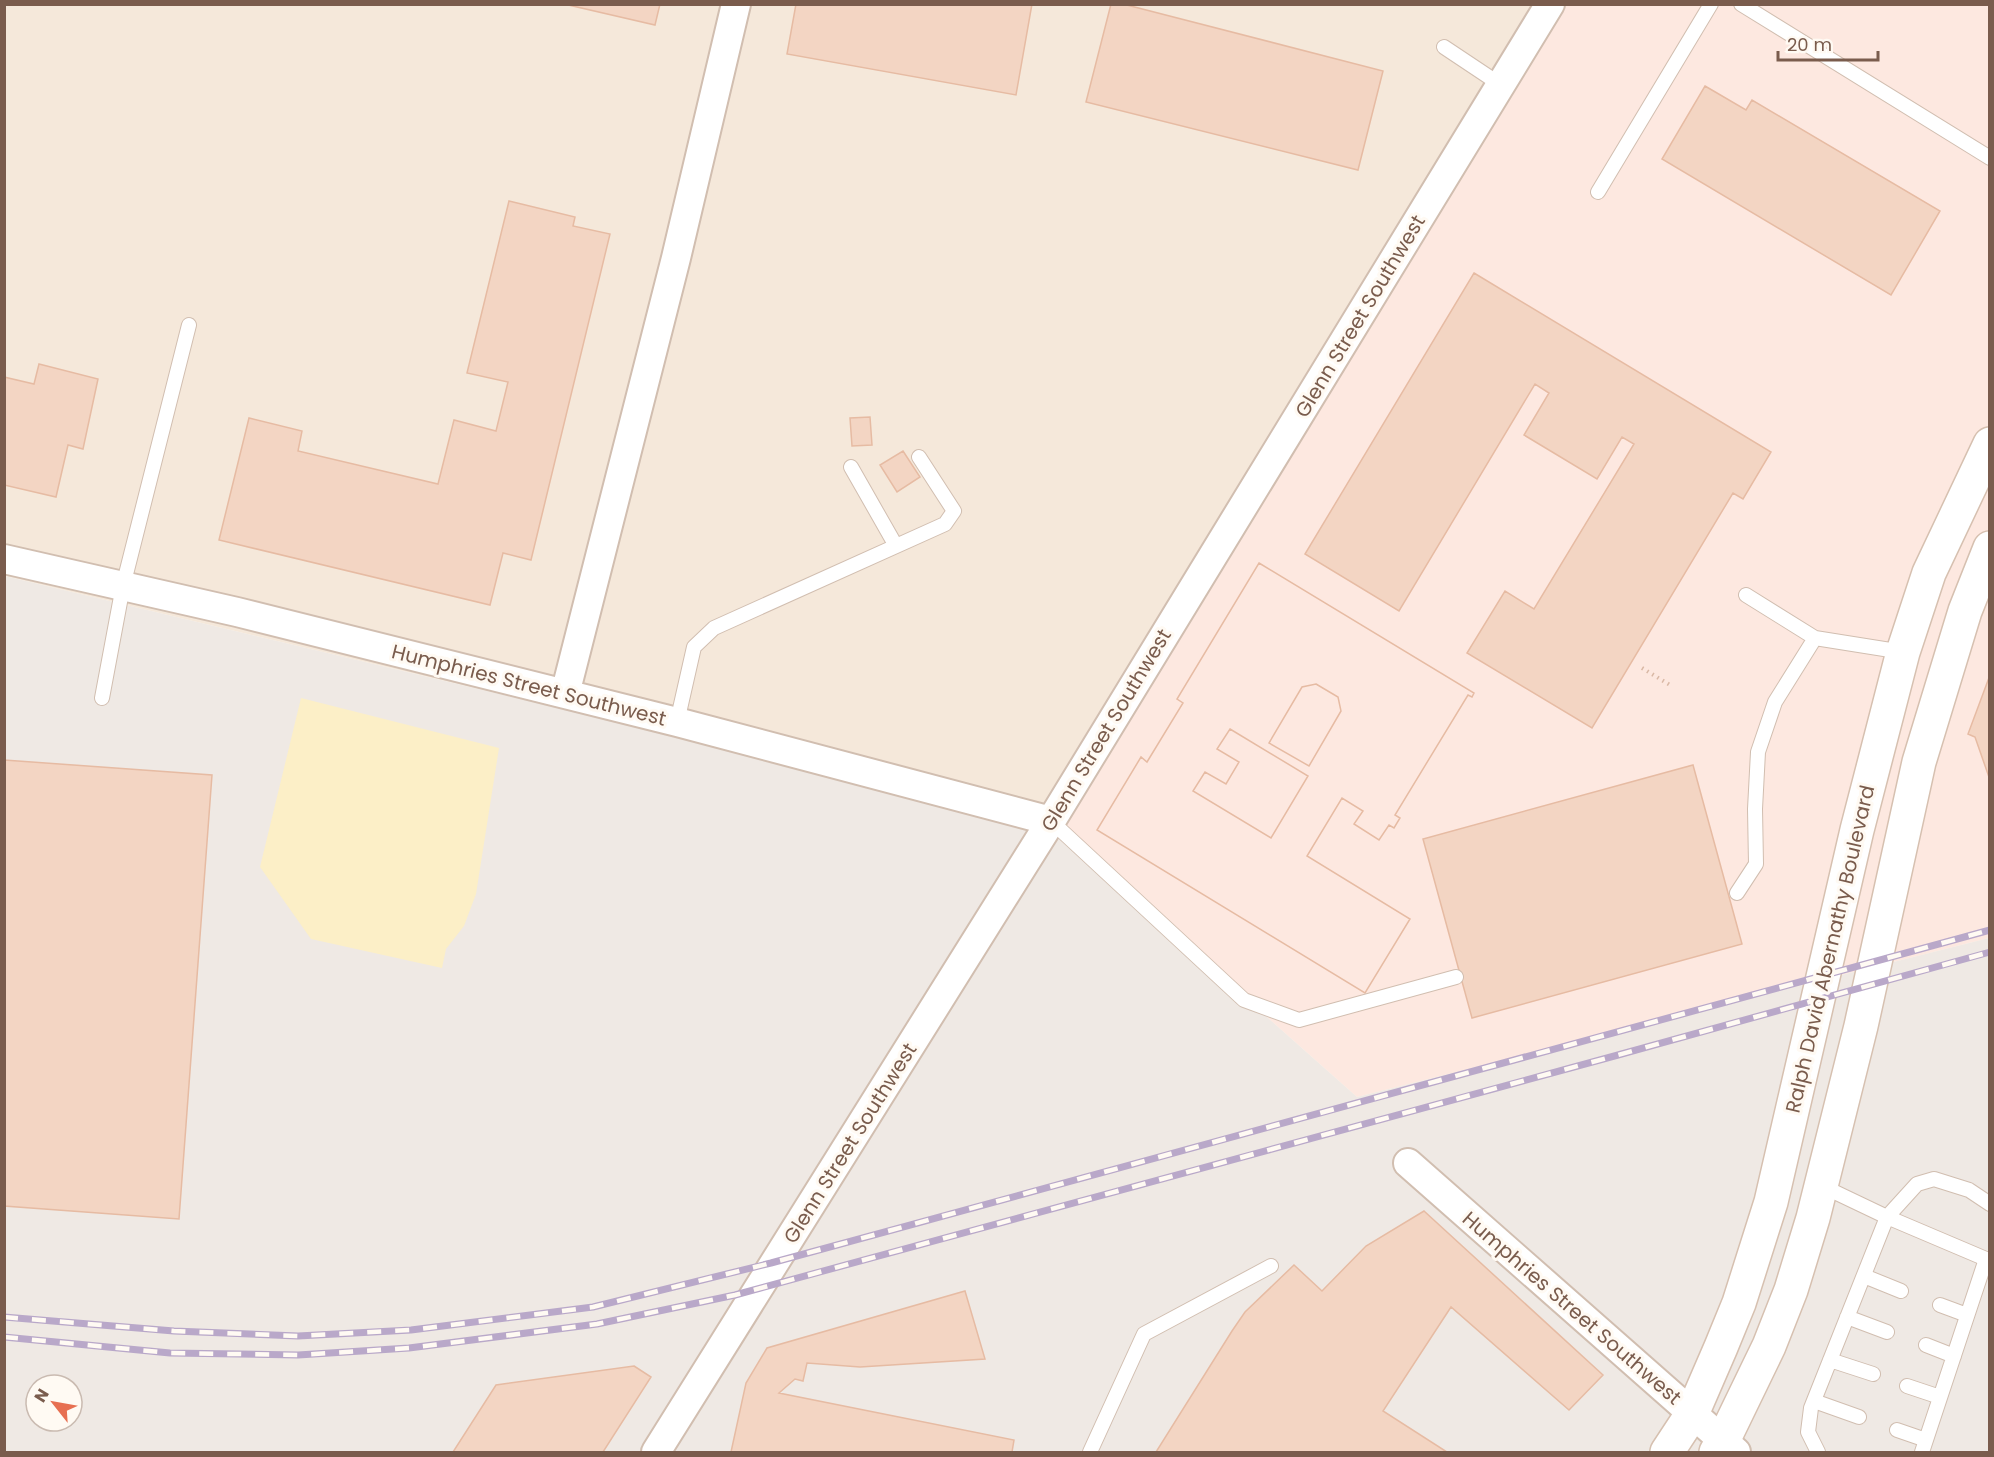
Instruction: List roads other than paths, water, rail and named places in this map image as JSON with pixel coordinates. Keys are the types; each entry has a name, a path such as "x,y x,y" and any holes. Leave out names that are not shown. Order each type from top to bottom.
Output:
{"main road":[{"name":"Ralph David Abernathy Boulevard","path":"1667,1452 1692,1414 1738,1303 1771,1202 1857,830 1903,652 1929,573 1989,444"},
{"path":"1725,1449 1791,1290 1822,1186 1861,1026 1919,762 1965,611 1989,548"}],"street":[{"path":"565,694 673,270 736,4"},
{"name":"Glenn Street Southwest","path":"656,1452 1051,821 1550,4"},
{"name":"Humphries Street Southwest","path":"4,559 237,612 677,722 1051,821"},
{"name":"Humphries Street Southwest","path":"1408,1163 1692,1414 1725,1449"}],"lane":[{"path":"1598,192 1711,4"},
{"path":"1741,4 1989,158"},
{"path":"1444,47 1501,85"},
{"path":"102,698 123,586 189,325"},
{"path":"677,722 694,647 714,627 945,524 954,511 919,457"},
{"path":"851,468 896,546"},
{"path":"1746,595 1815,638 1903,652"},
{"path":"1737,893 1756,864 1755,809 1758,752 1775,702 1815,638"},
{"path":"1051,821 1244,1000 1299,1020 1456,977"},
{"path":"1818,1452 1808,1432 1811,1408 1887,1217 1917,1184 1934,1179 1969,1190 1989,1204"},
{"path":"1822,1186 1887,1217 1986,1259 1924,1446 1897,1430"},
{"path":"1090,1452 1144,1334 1271,1266"},
{"path":"1864,1276 1901,1291"},
{"path":"1940,1305 1967,1315"},
{"path":"1847,1317 1887,1332"},
{"path":"1926,1346 1954,1356"},
{"path":"1830,1360 1874,1374"},
{"path":"1907,1386 1940,1397"},
{"path":"1814,1401 1858,1417"}],"railway":[{"path":"4,1317 174,1331 298,1336 411,1330 593,1307 771,1263 1990,930"},
{"path":"4,1337 170,1353 298,1355 409,1348 597,1324 735,1295 1990,952"}]}
